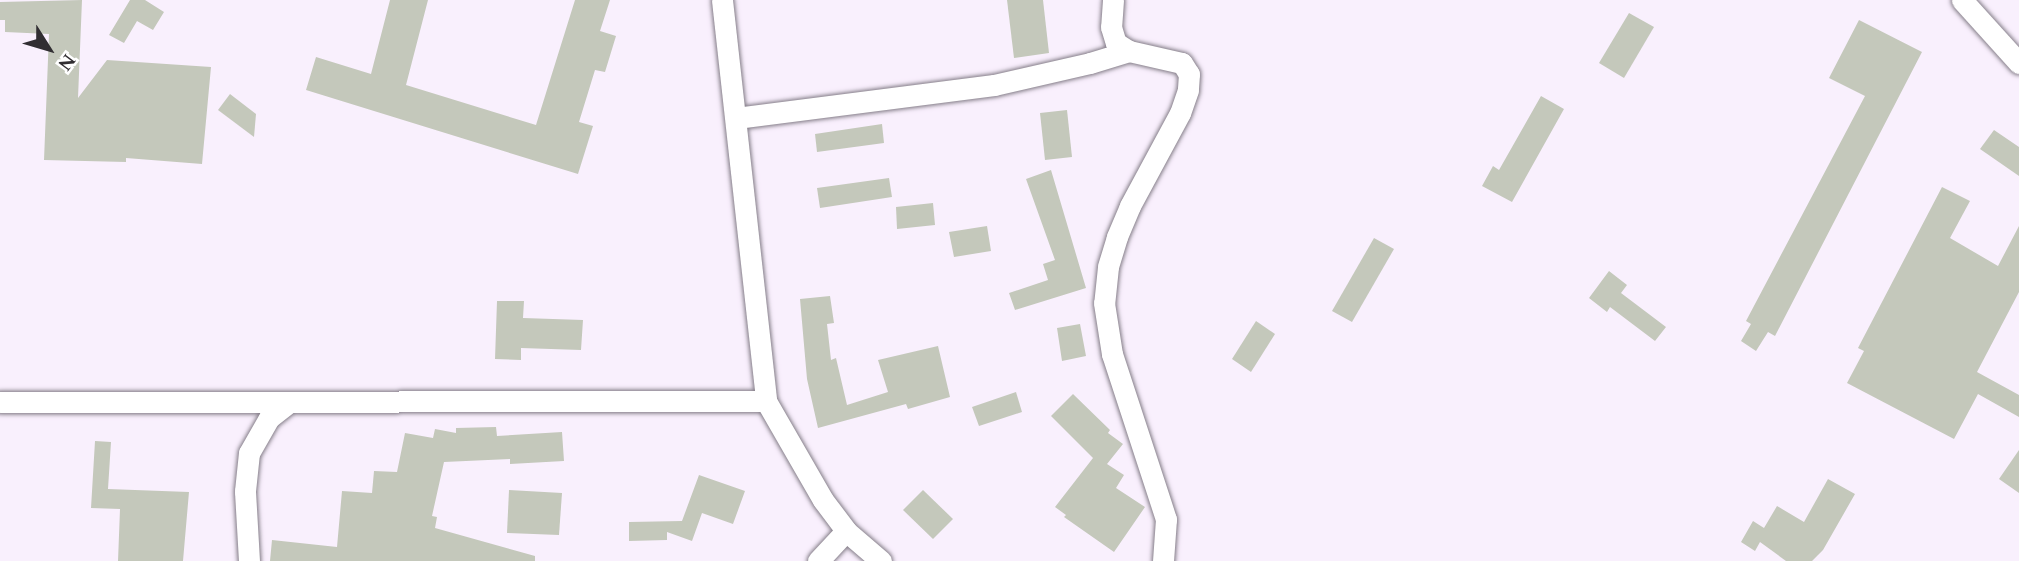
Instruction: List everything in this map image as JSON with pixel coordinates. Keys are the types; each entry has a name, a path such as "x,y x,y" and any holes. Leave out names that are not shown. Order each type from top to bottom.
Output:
{"street":[{"path":"722,0 766,401 791,449 846,531 881,561"},
{"path":"1113,0 1111,27 1116,43 1129,51 1182,63 1189,74 1188,90 1180,114 1130,206 1117,237 1108,267 1104,303 1112,354 1166,519 1163,561"},
{"path":"1962,0 2019,63"},
{"path":"736,118 994,85 1090,63 1129,51"},
{"path":"0,402 766,401"},
{"path":"249,561 245,491 249,453 269,418 288,403"},
{"path":"818,561 846,531"}],"building":[{"path":"82,0 78,98 107,60 211,67 202,164 126,158 126,162 44,160 49,34 5,32 5,20 0,20 0,2"},
{"path":"130,0 145,0 164,12 153,30 137,21 124,43 109,35"},
{"path":"390,0 428,0 406,85 536,125 575,0 610,0 600,31 616,36 605,72 595,70 579,122 593,126 578,174 306,90 316,57 371,74"},
{"path":"1007,0 1043,0 1049,53 1014,58"},
{"path":"1629,13 1654,27 1624,78 1599,63"},
{"path":"1859,20 1922,52 1775,336 1768,332 1756,351 1741,341 1751,324 1746,321 1865,96 1829,78"},
{"path":"230,94 256,114 254,137 218,110"},
{"path":"1541,96 1564,109 1512,202 1482,186 1493,166 1499,170"},
{"path":"1067,110 1072,157 1045,160 1040,113"},
{"path":"882,124 884,143 817,152 815,134"},
{"path":"1994,130 2019,147 2019,176 1980,149"},
{"path":"1051,170 1086,288 1015,310 1009,293 1048,280 1043,264 1055,260 1026,179"},
{"path":"889,178 892,197 820,208 817,188"},
{"path":"1942,187 1970,201 1950,238 1998,266 2019,226 2019,292 1977,372 2019,395 2019,417 1978,394 1954,439 1847,383 1864,351 1858,348"},
{"path":"933,203 935,225 897,229 896,207"},
{"path":"987,226 991,251 954,257 949,232"},
{"path":"1374,238 1394,249 1352,322 1332,311"},
{"path":"1609,271 1627,285 1621,293 1666,327 1655,341 1610,307 1607,312 1589,298"},
{"path":"830,296 834,323 827,324 831,360 836,358 847,405 888,392 878,360 938,346 950,397 908,409 906,404 818,428 807,379 800,299"},
{"path":"497,301 524,301 523,318 583,320 581,350 521,348 521,360 495,359"},
{"path":"1256,321 1275,334 1251,372 1232,359"},
{"path":"1080,324 1086,356 1062,361 1057,328"},
{"path":"1016,392 1022,412 979,426 972,407"},
{"path":"1073,394 1110,430 1108,433 1123,444 1107,464 1124,475 1116,488 1145,507 1114,552 1064,517 1066,515 1055,507 1093,458 1051,416"},
{"path":"496,427 497,436 562,432 564,461 510,464 510,459 444,462 432,516 437,517 435,528 535,556 535,561 270,561 272,540 337,547 342,491 372,493 374,471 397,472 405,433 433,438 435,429 456,433 456,428"},
{"path":"95,441 111,442 108,489 189,492 183,561 118,561 120,509 91,508"},
{"path":"2019,450 2019,493 1999,479"},
{"path":"699,475 745,491 733,524 702,513 692,541 667,532 667,540 629,541 629,522 682,521"},
{"path":"1828,479 1855,494 1823,550 1812,561 1786,561 1760,542 1755,551 1741,542 1753,521 1764,528 1777,506 1804,522"},
{"path":"509,490 562,493 559,535 507,533"},
{"path":"923,490 953,519 933,539 903,510"}]}
